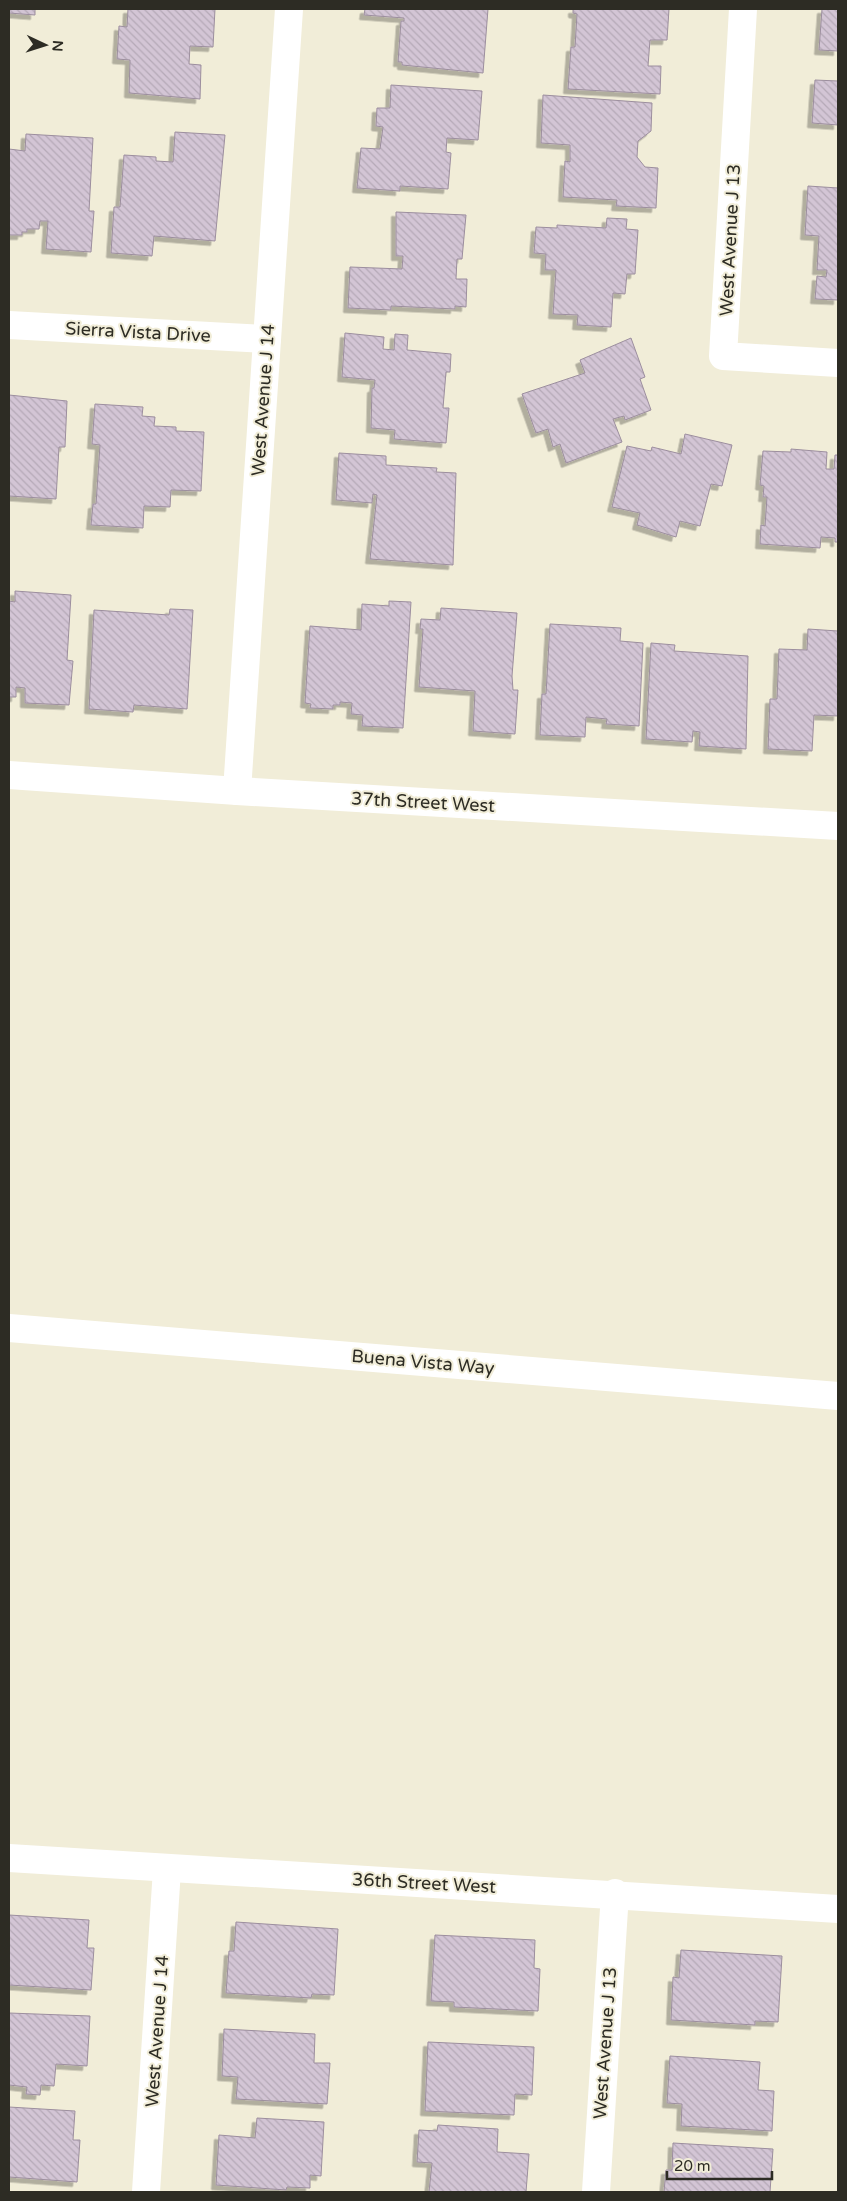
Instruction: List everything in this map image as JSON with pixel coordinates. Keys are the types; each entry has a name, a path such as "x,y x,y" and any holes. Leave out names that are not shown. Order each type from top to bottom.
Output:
{"street":[{"name":"West Avenue J 14","path":"237,791 289,9"},
{"name":"West Avenue J 13","path":"743,9 723,356 838,363"},
{"name":"Sierra Vista Drive","path":"9,325 266,339"},
{"name":"37th Street West","path":"9,775 237,791 838,826"},
{"name":"Buena Vista Way","path":"9,1328 838,1396"},
{"name":"36th Street West","path":"9,1858 167,1869 615,1893 838,1908"},
{"name":"West Avenue J 14","path":"146,2192 167,1869"},
{"name":"West Avenue J 13","path":"596,2192 615,1893"}],"building":[{"path":"9,9 35,9 35,15 9,13"},
{"path":"128,9 215,9 213,47 190,46 189,64 201,65 200,99 129,93 130,60 117,59 119,26 127,27"},
{"path":"365,9 488,9 483,73 402,65 402,62 398,62 401,21 404,21 404,18 364,15"},
{"path":"573,9 669,9 667,40 650,40 648,66 661,66 660,94 568,89 571,47 575,47 577,14 573,13"},
{"path":"822,9 838,9 838,51 819,50"},
{"path":"815,80 838,81 838,125 812,123"},
{"path":"391,85 482,91 478,140 447,138 446,152 451,153 448,189 400,186 400,191 357,188 361,148 380,149 383,127 376,126 377,108 390,108"},
{"path":"543,95 652,103 651,131 638,141 637,157 645,167 658,168 656,208 616,206 617,200 563,197 565,161 570,162 570,145 541,143"},
{"path":"175,132 225,135 215,241 154,236 152,256 111,253 114,207 120,207 124,155 156,157 156,161 173,162"},
{"path":"26,134 93,138 89,211 94,211 91,252 46,249 48,221 40,221 39,229 27,229 27,232 22,232 22,235 9,235 9,149 25,151"},
{"path":"808,186 838,188 838,300 815,299 817,276 826,277 827,270 817,270 819,236 805,235"},
{"path":"396,212 466,215 462,259 457,259 456,279 467,279 466,307 455,306 455,309 391,306 391,310 348,308 350,267 402,269 403,256 396,256"},
{"path":"607,218 627,219 626,229 638,230 635,274 627,274 625,294 613,293 611,327 577,325 578,315 553,314 556,270 545,270 546,254 534,253 536,227 557,228 557,225 606,228"},
{"path":"345,333 384,337 383,349 394,350 395,334 408,335 407,350 451,354 450,372 446,372 443,408 449,408 446,443 394,439 395,430 371,428 372,388 374,388 375,380 342,377"},
{"path":"631,338 645,377 640,379 651,410 625,420 624,416 613,419 622,442 566,463 560,444 553,447 548,429 536,433 522,394 585,373 580,360"},
{"path":"9,395 67,401 65,447 59,447 56,499 9,496"},
{"path":"95,404 143,407 142,416 155,417 154,426 176,427 176,431 204,432 201,491 171,490 170,507 144,506 143,528 91,525 93,504 96,504 100,445 92,444"},
{"path":"685,434 732,445 722,486 711,484 700,526 680,521 676,537 637,525 640,513 612,507 627,446 651,451 652,447 681,454"},
{"path":"791,449 827,452 826,469 834,469 835,455 838,455 838,542 835,542 835,538 821,537 820,548 760,544 761,525 765,526 767,497 763,497 764,486 760,485 763,451 791,452"},
{"path":"339,453 386,456 386,465 437,468 436,472 456,473 453,565 370,559 377,495 373,494 372,503 336,500"},
{"path":"15,591 71,595 67,660 73,661 69,705 25,703 25,688 16,687 16,697 9,697 9,601 15,602"},
{"path":"389,601 411,602 403,728 362,726 363,715 351,714 352,703 340,702 340,705 333,705 333,709 310,708 311,704 305,703 310,626 361,630 362,604 389,606"},
{"path":"441,608 517,613 512,676 513,690 518,690 515,734 473,731 475,691 419,687 423,629 420,629 421,619 440,620"},
{"path":"170,609 193,610 187,709 134,705 133,712 89,709 94,610 169,615"},
{"path":"550,624 621,628 620,641 643,643 639,726 606,724 607,719 586,717 585,737 540,735 542,694 546,694"},
{"path":"808,629 838,631 838,716 814,715 812,751 768,749 770,699 777,699 779,649 807,650"},
{"path":"651,643 675,645 674,651 748,656 746,749 699,746 700,732 693,731 692,742 646,739"},
{"path":"9,1915 89,1920 87,1948 94,1948 91,1990 9,1985"},
{"path":"236,1922 338,1929 334,1995 312,1994 311,1998 226,1993 229,1951 234,1951"},
{"path":"435,1935 535,1940 534,1968 540,1969 538,2011 454,2007 454,2002 431,2001"},
{"path":"681,1950 782,1956 778,2022 755,2021 755,2025 671,2020 673,1977 679,1978"},
{"path":"9,2013 90,2016 87,2066 56,2064 54,2086 41,2085 40,2095 26,2094 27,2087 9,2085"},
{"path":"224,2029 315,2034 314,2063 330,2063 327,2104 236,2099 238,2077 222,2076"},
{"path":"428,2042 534,2047 532,2095 515,2094 514,2115 425,2111"},
{"path":"670,2056 760,2062 758,2090 774,2091 772,2131 681,2126 682,2104 667,2103"},
{"path":"9,2107 75,2111 73,2140 80,2140 77,2182 9,2177"},
{"path":"257,2118 324,2122 321,2176 310,2175 310,2188 287,2187 286,2190 216,2185 219,2135 255,2138"},
{"path":"438,2125 498,2129 497,2152 529,2154 526,2192 429,2192 432,2163 417,2162 419,2130 437,2131"},
{"path":"673,2143 773,2149 770,2192 664,2192 666,2170 672,2170"}]}
